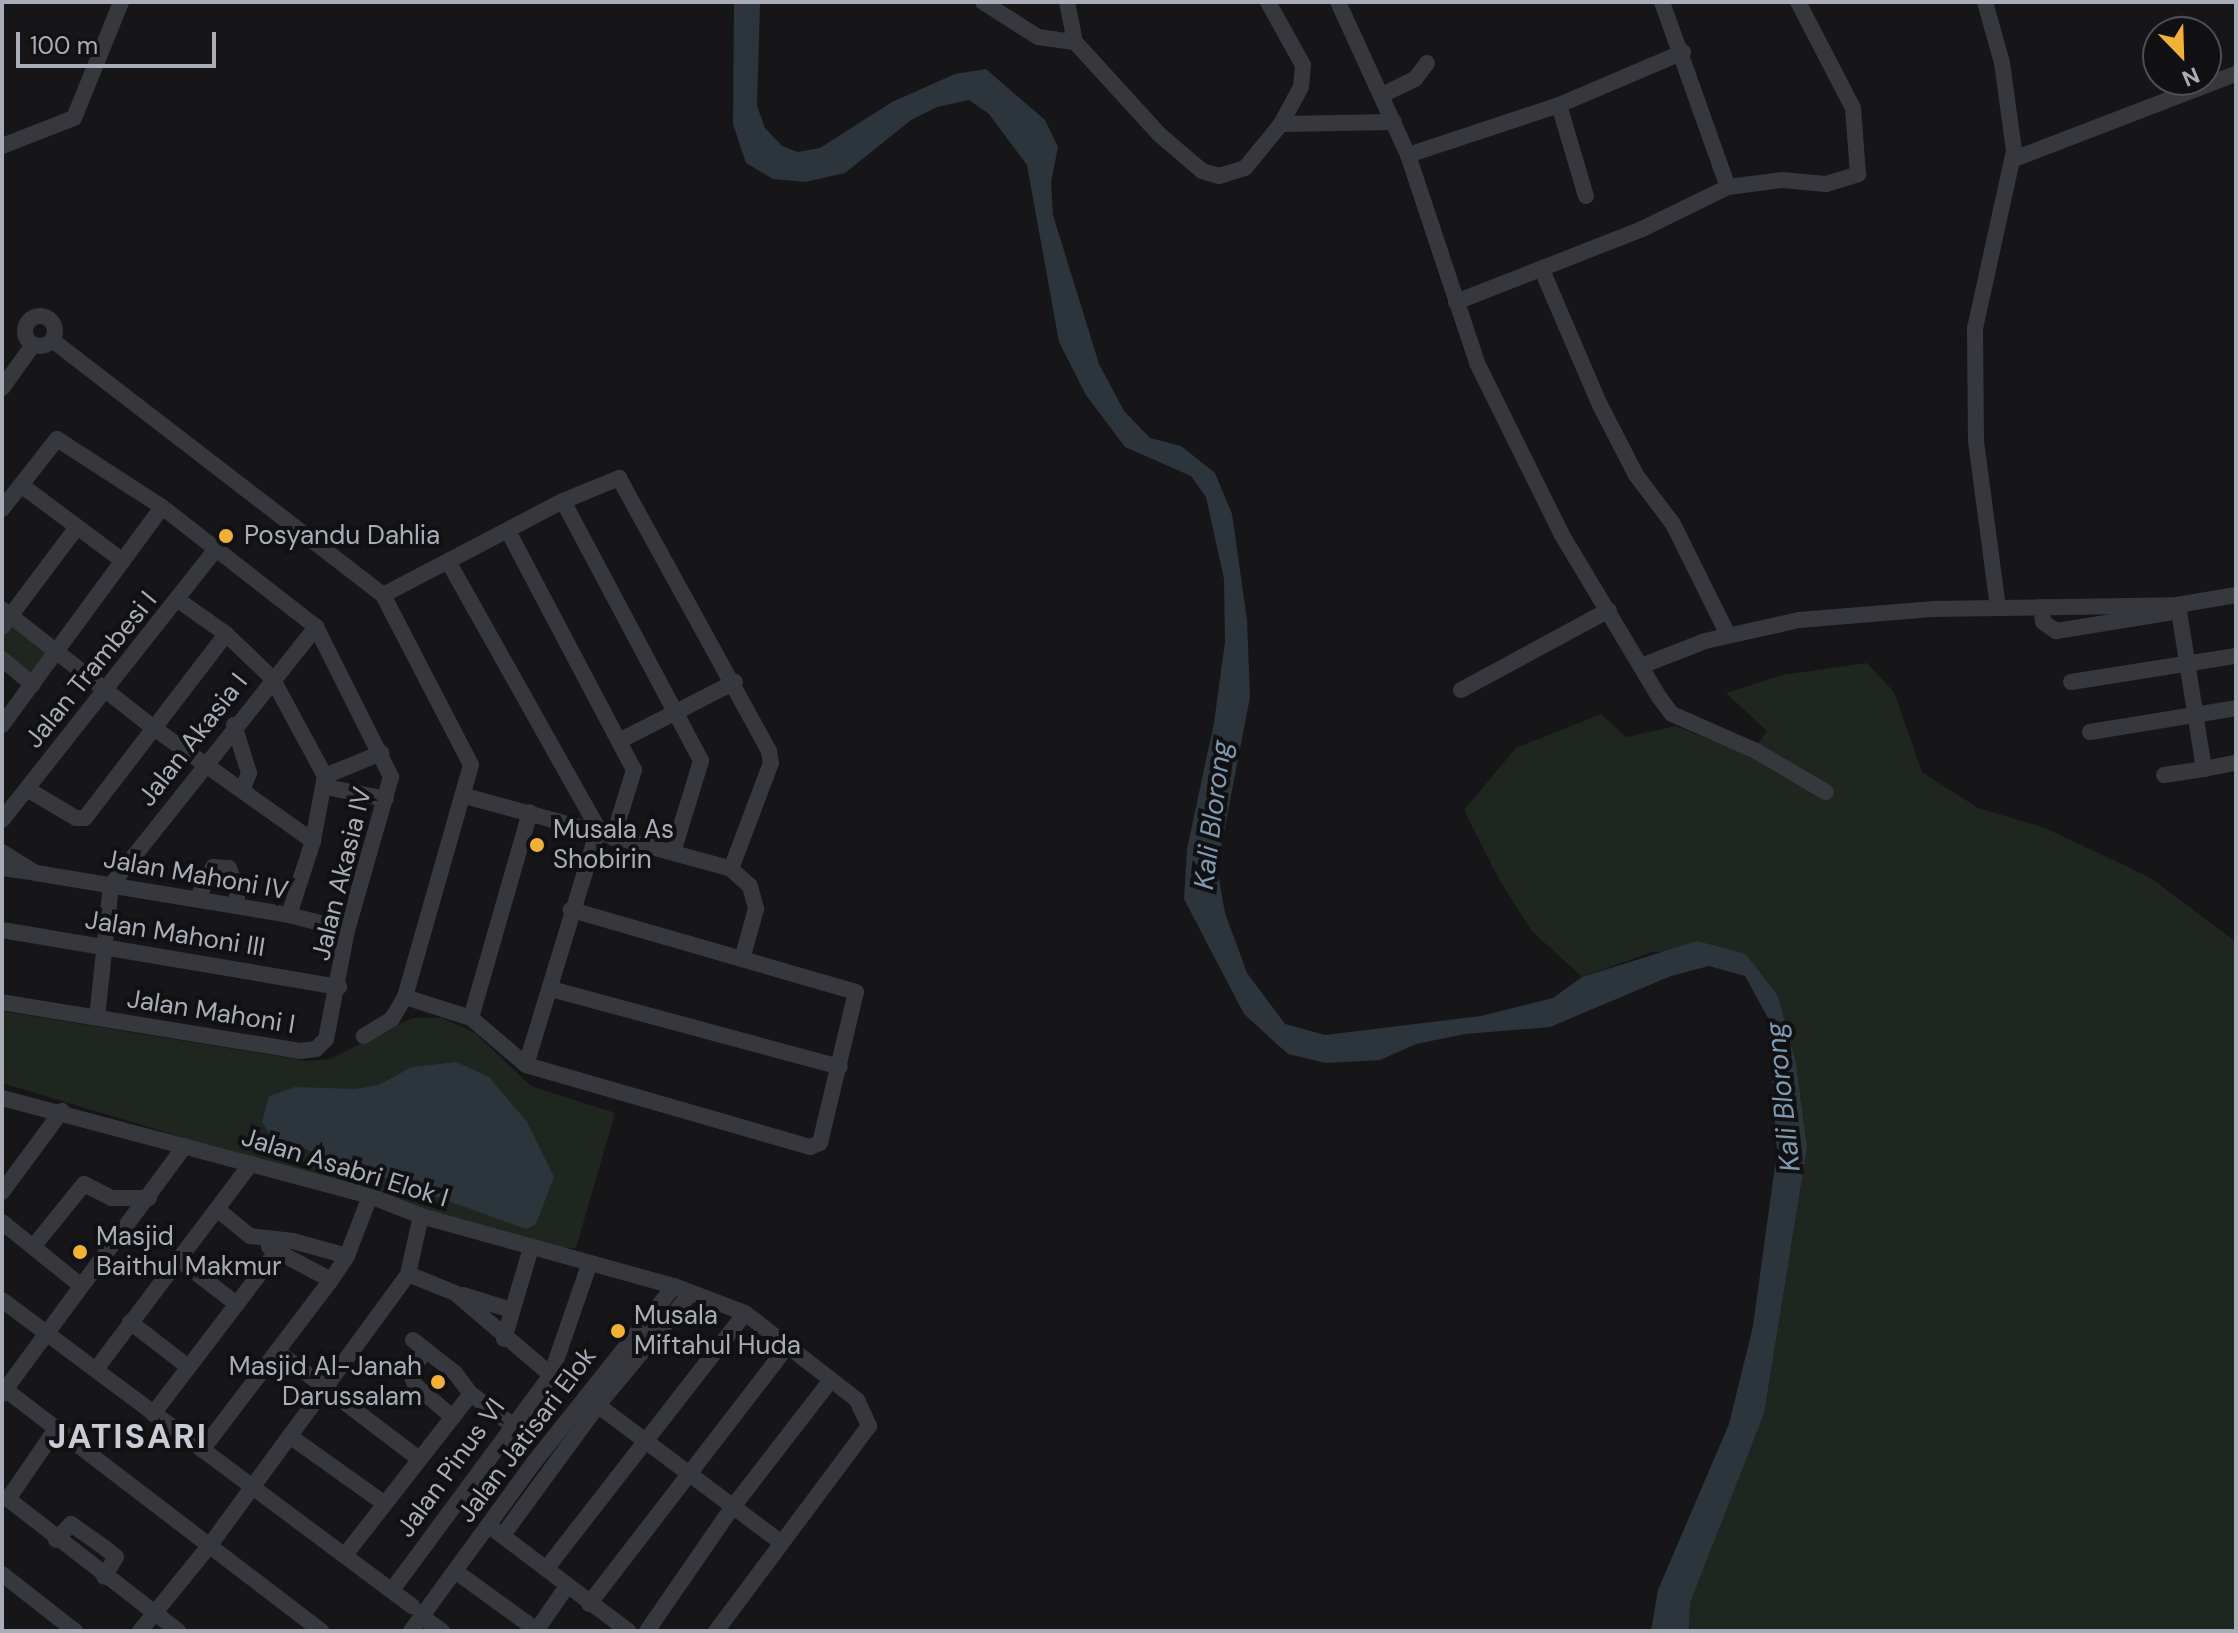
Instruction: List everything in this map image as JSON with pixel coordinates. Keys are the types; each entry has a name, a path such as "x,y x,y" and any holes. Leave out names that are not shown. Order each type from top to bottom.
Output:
{"street":[{"path":"2,146 74,118 121,2"},
{"path":"983,2 1038,37 1075,42"},
{"path":"1067,2 1075,42 1110,86 1202,171 1234,174 1281,124 1301,87 1303,65 1268,2"},
{"path":"1338,2 1408,155 1477,363 1549,509 1641,666 1672,714 1756,751 1826,792"},
{"path":"1662,2 1683,52 1728,187"},
{"path":"1456,302 1542,270 1728,187 1782,180 1826,184 1858,174 1853,108 1798,2"},
{"path":"1985,2 2002,63 2014,159 1975,329 1976,441 1998,607"},
{"path":"1408,155 1559,105 1683,52"},
{"path":"1382,95 1415,79 1427,63"},
{"path":"2014,159 2236,74"},
{"path":"1559,105 1586,196"},
{"path":"1281,124 1394,122"},
{"path":"1542,270 1600,405 1636,475 1673,524 1728,635"},
{"path":"33,345 24,332 36,316 51,320 52,340 383,595 471,765 465,796 405,997 392,1019 364,1036"},
{"path":"2,388 33,345 52,340"},
{"path":"2,509 53,441 61,440 162,507 316,627"},
{"path":"383,595 563,501 612,478 623,481 735,682 771,763 731,869"},
{"path":"21,485 123,561"},
{"path":"563,501 701,761 673,852"},
{"path":"2,725 162,507"},
{"path":"77,527 5,617 59,650 151,726 313,841"},
{"path":"508,531 621,740 634,774 613,838"},
{"name":"Jalan Trambesi I","path":"2,820 102,687 178,600 216,549"},
{"path":"449,563 598,829 526,1065"},
{"path":"1641,666 1728,635 1799,620 1998,607 2177,605 2236,595"},
{"path":"178,600 226,634 272,678 326,782 313,841 289,915"},
{"path":"2041,607 2043,622 2056,631 2236,605"},
{"path":"1461,690 1609,610"},
{"path":"2179,612 2204,769"},
{"name":"Jalan Akasia I","path":"111,885 234,725 316,627"},
{"name":"Jalan Akasia IV","path":"316,627 391,772 386,799 347,930 339,987 326,1039 316,1049"},
{"path":"27,789 76,818 85,818 151,726 226,634"},
{"path":"2071,682 2236,656"},
{"path":"2,659 33,685"},
{"path":"621,740 735,682"},
{"path":"2090,732 2236,708"},
{"path":"234,725 249,773 243,789"},
{"path":"326,782 381,753"},
{"path":"2164,775 2236,763"},
{"path":"326,782 386,799"},
{"path":"465,796 598,829 613,838 731,869 750,886 756,909 742,959"},
{"path":"471,1018 530,812"},
{"name":"Jalan Mahoni IV","path":"2,852 36,873"},
{"path":"197,899 213,867 229,868 238,891 235,906"},
{"name":"Jalan Mahoni IV","path":"2,868 289,915 347,930"},
{"name":"Jalan Mahoni I","path":"97,1018 108,947 111,885"},
{"path":"405,997 471,1018 526,1065 810,1147 821,1140 856,992 571,910"},
{"name":"Jalan Mahoni III","path":"2,930 339,987"},
{"path":"551,989 840,1067"},
{"name":"Jalan Mahoni I","path":"2,1002 300,1051 316,1049"},
{"name":"Jalan Asabri Elok I","path":"2,1098 62,1111 370,1196 421,1216 589,1265 674,1286"},
{"path":"2,1192 62,1111"},
{"path":"185,1146 3,1390 321,1631"},
{"path":"97,1368 251,1164"},
{"path":"33,1247 84,1184 111,1198 149,1198"},
{"path":"202,1450 347,1256 370,1196"},
{"path":"218,1210 250,1236 331,1280"},
{"path":"140,1631 210,1545 408,1274 421,1216"},
{"path":"2,1222 80,1285"},
{"path":"250,1236 293,1241 347,1256"},
{"path":"504,1339 531,1248"},
{"path":"153,1414 234,1302 277,1251"},
{"path":"178,1259 234,1302"},
{"path":"455,1293 504,1339 551,1375 589,1265"},
{"path":"408,1274 455,1293 511,1310"},
{"path":"674,1286 745,1313 857,1400 869,1426 779,1541 716,1631"},
{"name":"Jalan Jatisari Elok","path":"503,1535 592,1401 674,1286"},
{"name":"Jalan Jatisari Elok","path":"411,1631 417,1611 455,1571 487,1526 592,1401 690,1294"},
{"path":"2,1300 97,1368 153,1414 392,1590 442,1631"},
{"path":"546,1569 745,1313"},
{"path":"130,1322 187,1366"},
{"path":"451,1416 415,1385 410,1370 419,1346 455,1373 471,1394 511,1424"},
{"path":"589,1604 788,1346"},
{"path":"277,1351 326,1385 418,1458"},
{"name":"Jalan Pinus VI","path":"392,1590 511,1424 551,1375"},
{"path":"647,1631 732,1508 831,1380"},
{"path":"345,1555 471,1394"},
{"path":"592,1401 779,1541"},
{"path":"56,1429 8,1494 56,1540 178,1631"},
{"path":"291,1437 385,1504"},
{"path":"56,1540 71,1524 105,1548 116,1557 104,1577"},
{"path":"487,1526 628,1631"},
{"path":"455,1571 537,1631 567,1586"},
{"path":"2,1574 75,1631"}],"shaded area":[{"path":"10,624 54,655 37,678 2,652 2,635"},
{"path":"1867,663 1894,692 1922,772 1978,808 2045,828 2149,877 2236,942 2236,1631 1689,1631 1690,1603 1764,1414 1807,1148 1796,1063 1778,996 1746,954 1652,952 1582,977 1532,931 1500,881 1464,810 1516,748 1601,714 1626,737 1676,726 1749,756 1767,731 1726,693 1782,675"},
{"path":"2,1011 307,1061 330,1059 412,1018 442,1018 475,1033 531,1086 615,1113 576,1248 547,1247 2,1083"}],"water":[{"name":"Kali Blorong","path":"734,2 760,2 757,106 765,128 782,146 798,152 820,148 892,102 955,74 986,69 1045,120 1058,147 1051,182 1053,215 1099,364 1124,411 1150,438 1181,446 1215,473 1232,514 1247,620 1250,697 1217,868 1225,913 1247,973 1285,1024 1325,1035 1481,1016 1553,998 1582,977 1697,941 1746,954 1778,996 1796,1063 1807,1148 1764,1414 1690,1603 1689,1631 1651,1631 1658,1590 1729,1424 1753,1326 1777,1151 1768,1018 1745,976 1709,966 1671,976 1550,1027 1465,1034 1416,1044 1380,1060 1326,1063 1288,1054 1244,1014 1184,899 1187,849 1214,723 1225,642 1224,579 1206,497 1191,476 1125,447 1086,395 1059,342 1027,165 989,114 969,100 937,107 911,120 845,173 805,182 773,179 746,163 733,124"},
{"path":"456,1062 489,1077 527,1122 554,1177 536,1224 526,1229 272,1137 262,1122 269,1096 295,1087 355,1089 379,1085 412,1067"}],"place":[{"name":"Posyandu Dahlia","path":"226,536"},
{"name":"Musala As Shobirin","path":"537,845"},
{"name":"Masjid Baithul Makmur","path":"80,1252"},
{"name":"Musala Miftahul Huda","path":"618,1331"},
{"name":"Masjid Al-Janah Darussalam","path":"438,1382"}],"district":[{"name":"JATISARI","path":"128,1437"}]}
